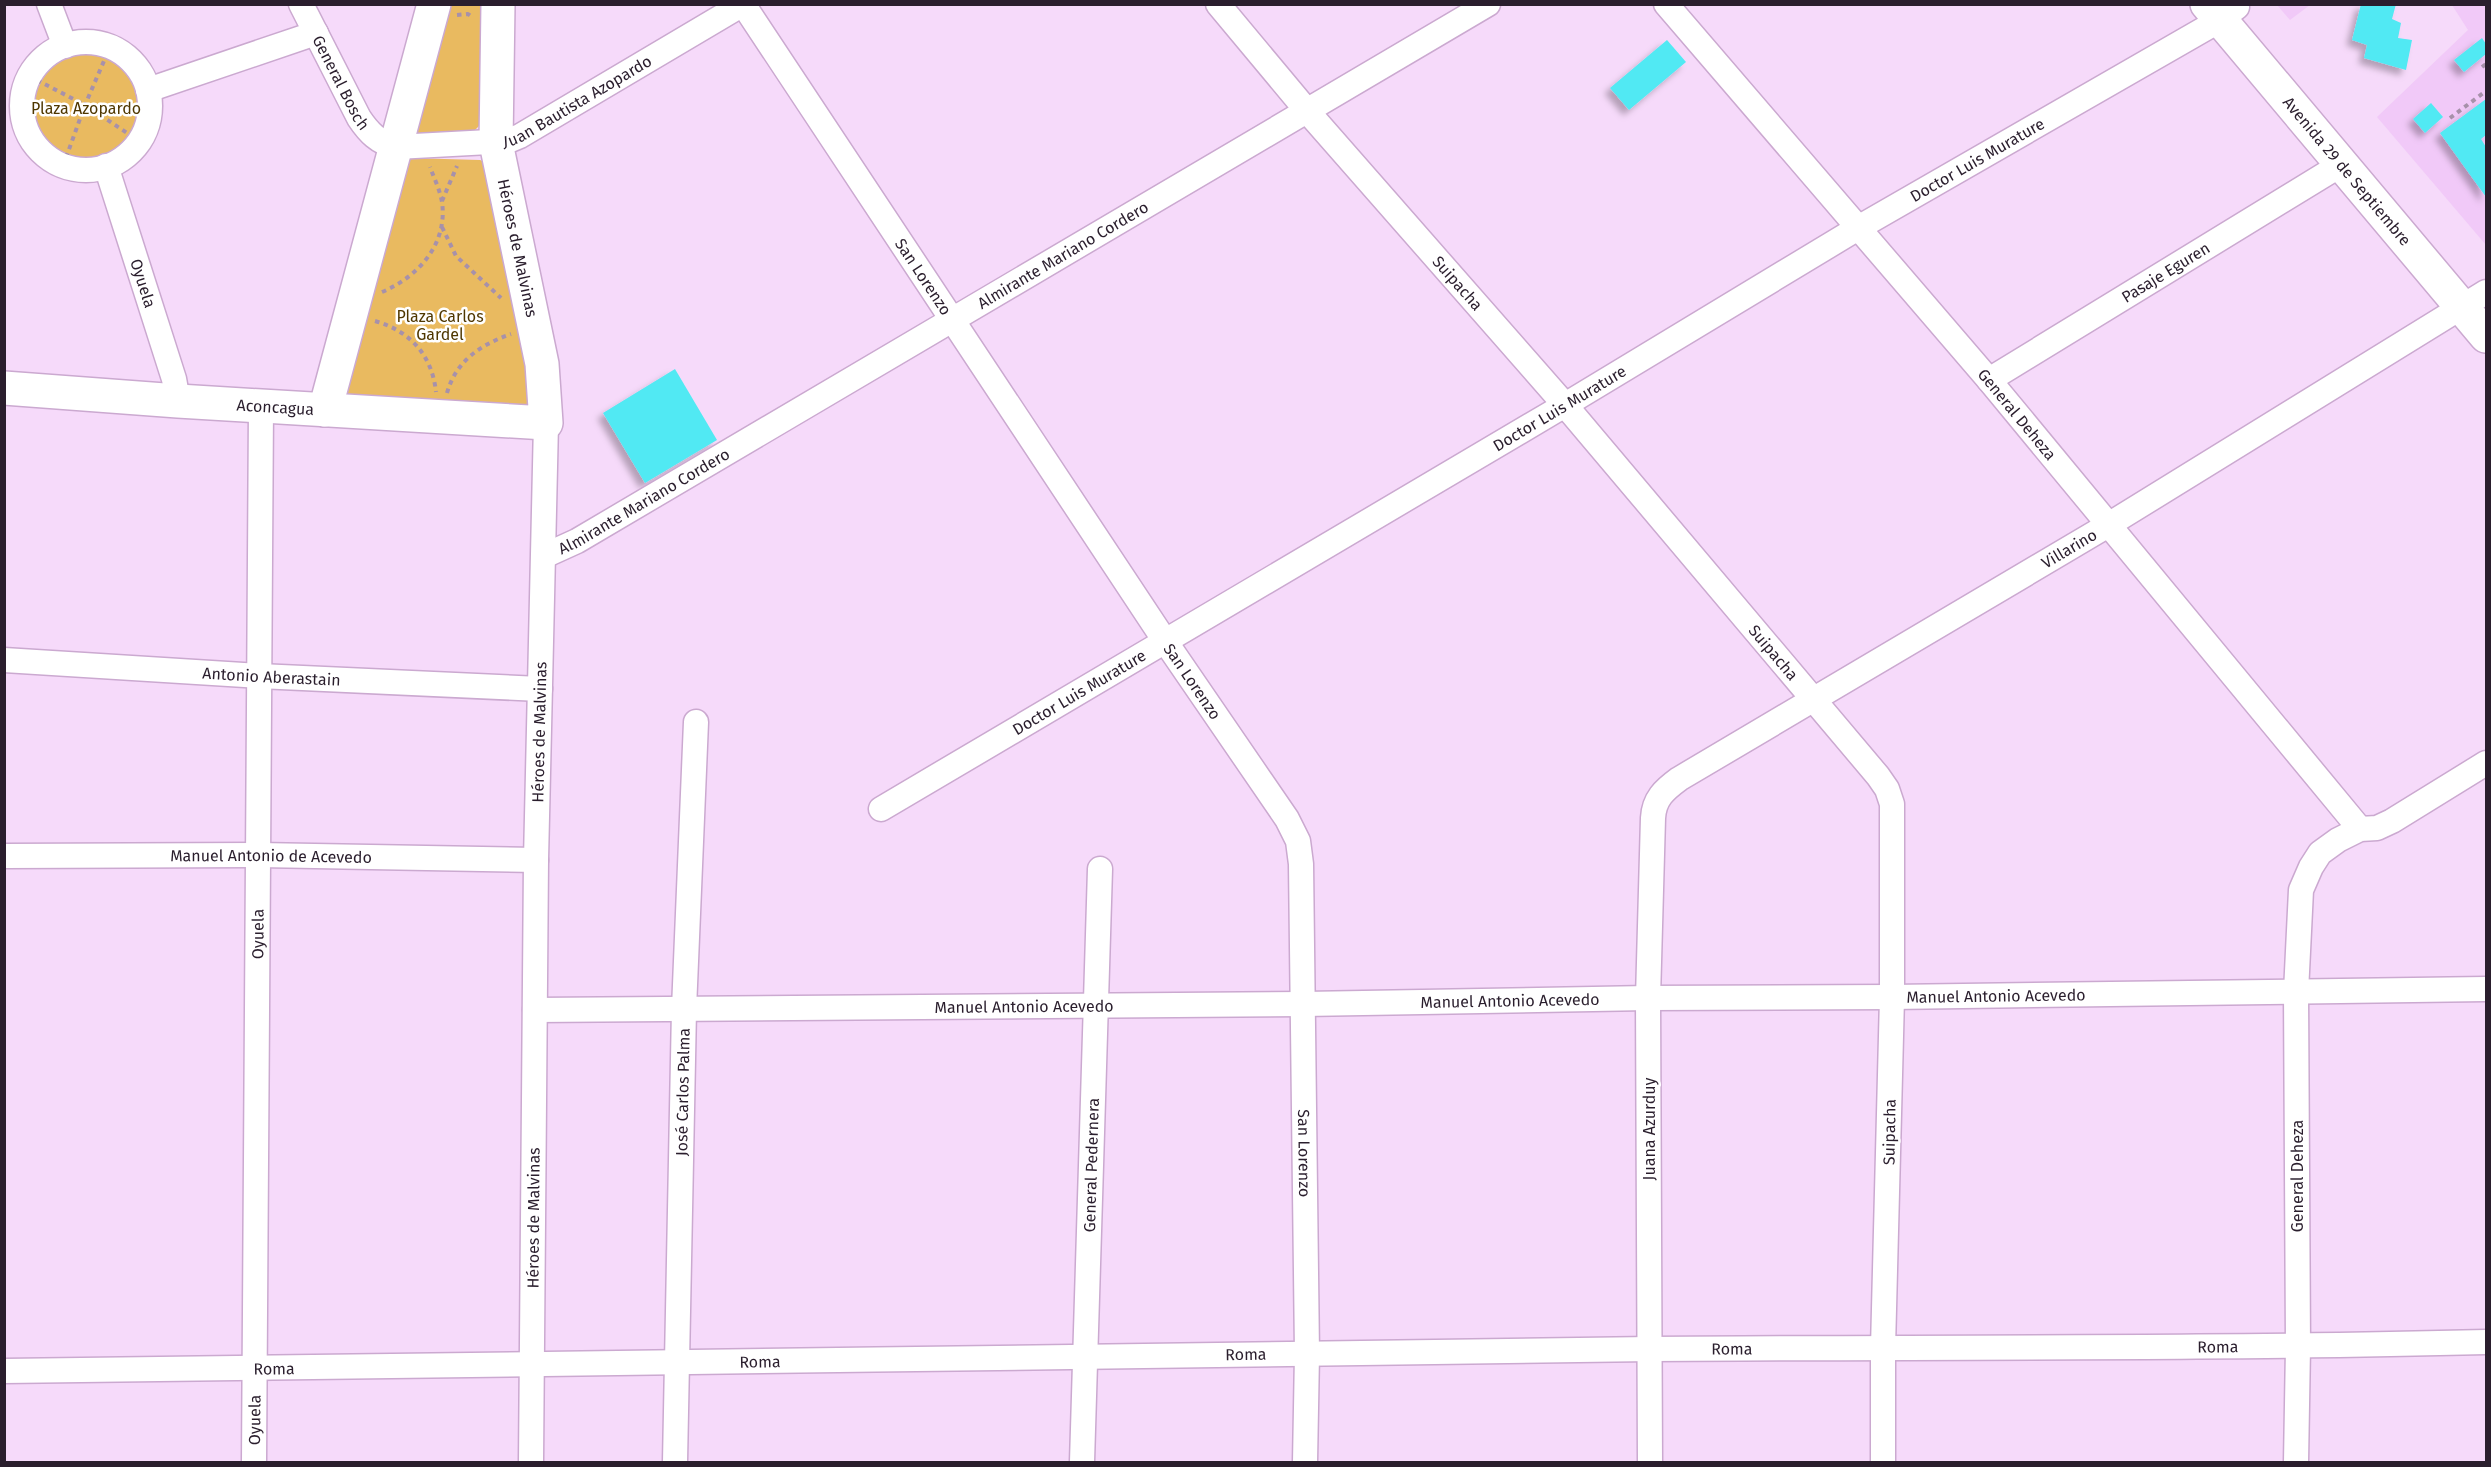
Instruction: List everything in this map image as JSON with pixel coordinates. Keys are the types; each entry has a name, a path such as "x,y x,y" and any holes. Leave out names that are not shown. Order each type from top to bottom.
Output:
{"street":[{"path":"49,4 65,46"},
{"name":"General Bosch","path":"302,4 358,118 367,130 381,142 396,147"},
{"name":"Juan Bautista Azopardo","path":"396,147 496,143 520,136 743,4"},
{"name":"San Lorenzo","path":"743,4 1165,640 1287,819 1298,841 1301,864 1304,1005 1305,1462"},
{"name":"Suipacha","path":"1218,4 1308,112 1565,405 1878,776 1892,804 1892,997 1883,1348 1883,1462"},
{"name":"Almirante Mariano Cordero","path":"544,556 577,542 1488,4"},
{"name":"General Deheza","path":"1666,4 2110,524 2360,829 2338,840 2320,854 2311,867 2301,890 2296,992 2298,1347 2296,1462"},
{"name":"Doctor Luis Murature","path":"881,809 1565,405 2225,9"},
{"name":"Avenida 29 de Septiembre","path":"2225,9 2342,164 2479,301"},
{"name":"Avenida 29 de Septiembre","path":"2225,9 2356,153 2479,301 2487,336"},
{"path":"325,410 396,147 444,11"},
{"name":"Héroes de Malvinas","path":"486,11 496,143 542,364 546,423 536,860 531,1462"},
{"path":"147,90 316,33"},
{"path":"88,43 110,47 127,57 140,72 147,90 148,117 139,141 124,156 106,166 92,169 63,166 49,159 29,136 14,125 29,76 44,57 65,46 88,43"},
{"name":"Pasaje Eguren","path":"1989,381 2342,164"},
{"name":"Oyuela","path":"106,166 174,379 177,401"},
{"name":"Villarino","path":"1659,796 1679,779 2110,524 2479,301"},
{"name":"Aconcagua","path":"4,388 261,407 546,423"},
{"name":"Oyuela","path":"254,1462 261,407"},
{"name":"Antonio Aberastain","path":"4,660 259,676 540,689"},
{"name":"José Carlos Palma","path":"675,1462 684,1009 696,722"},
{"path":"2360,829 2377,828 2392,821 2487,763"},
{"name":"Juana Azurduy","path":"1650,1462 1648,998 1653,808 1659,796"},
{"name":"Manuel Antonio de Acevedo","path":"4,856 259,855 536,860"},
{"name":"General Pedernera","path":"1082,1462 1100,869"},
{"name":"Manuel Antonio Acevedo","path":"535,1010 1304,1005 1648,998 2487,989"},
{"name":"Roma","path":"4,1371 533,1366 1650,1349 2298,1347 2487,1342"}],"path":[{"path":"444,11 468,14 486,11"},
{"path":"63,166 85,105 110,47"},
{"path":"2482,67 2487,64"},
{"path":"29,76 85,105 139,141"},
{"path":"2450,118 2487,91"},
{"path":"430,166 442,202 442,226 426,261 397,285 353,305 376,321 393,326 408,335 420,348 435,379 439,417"},
{"path":"442,202 457,166"},
{"path":"439,417 451,380 472,353 510,334 533,319 489,289 456,256 442,226"}],"shaded area":[{"path":"2277,5 2310,5 2290,20"},
{"path":"2452,5 2486,5 2486,245 2377,117 2468,30"}],"green space":[{"path":"447,5 484,5 480,125 472,133 420,136 411,130"},
{"name":"Plaza Azopardo","path":"86,51 107,55 126,67 138,86 142,107 138,128 126,147 107,159 86,163 65,159 46,147 34,128 30,107 34,86 46,67 65,55"},
{"name":"Plaza Carlos Gardel","path":"409,158 480,160 487,163 532,394 527,404 517,409 354,399 346,394"}],"building":[{"path":"2361,4 2396,4 2392,19 2401,23 2398,38 2412,40 2406,70 2364,58 2367,45 2352,40"},
{"path":"2482,38 2486,44 2486,54 2464,72 2454,60"},
{"path":"1667,40 1686,62 1629,110 1610,88"},
{"path":"2486,99 2486,135 2481,139 2486,147 2486,197 2440,133"},
{"path":"2431,103 2443,117 2425,133 2413,119"},
{"path":"675,369 717,440 645,483 603,413"}]}
